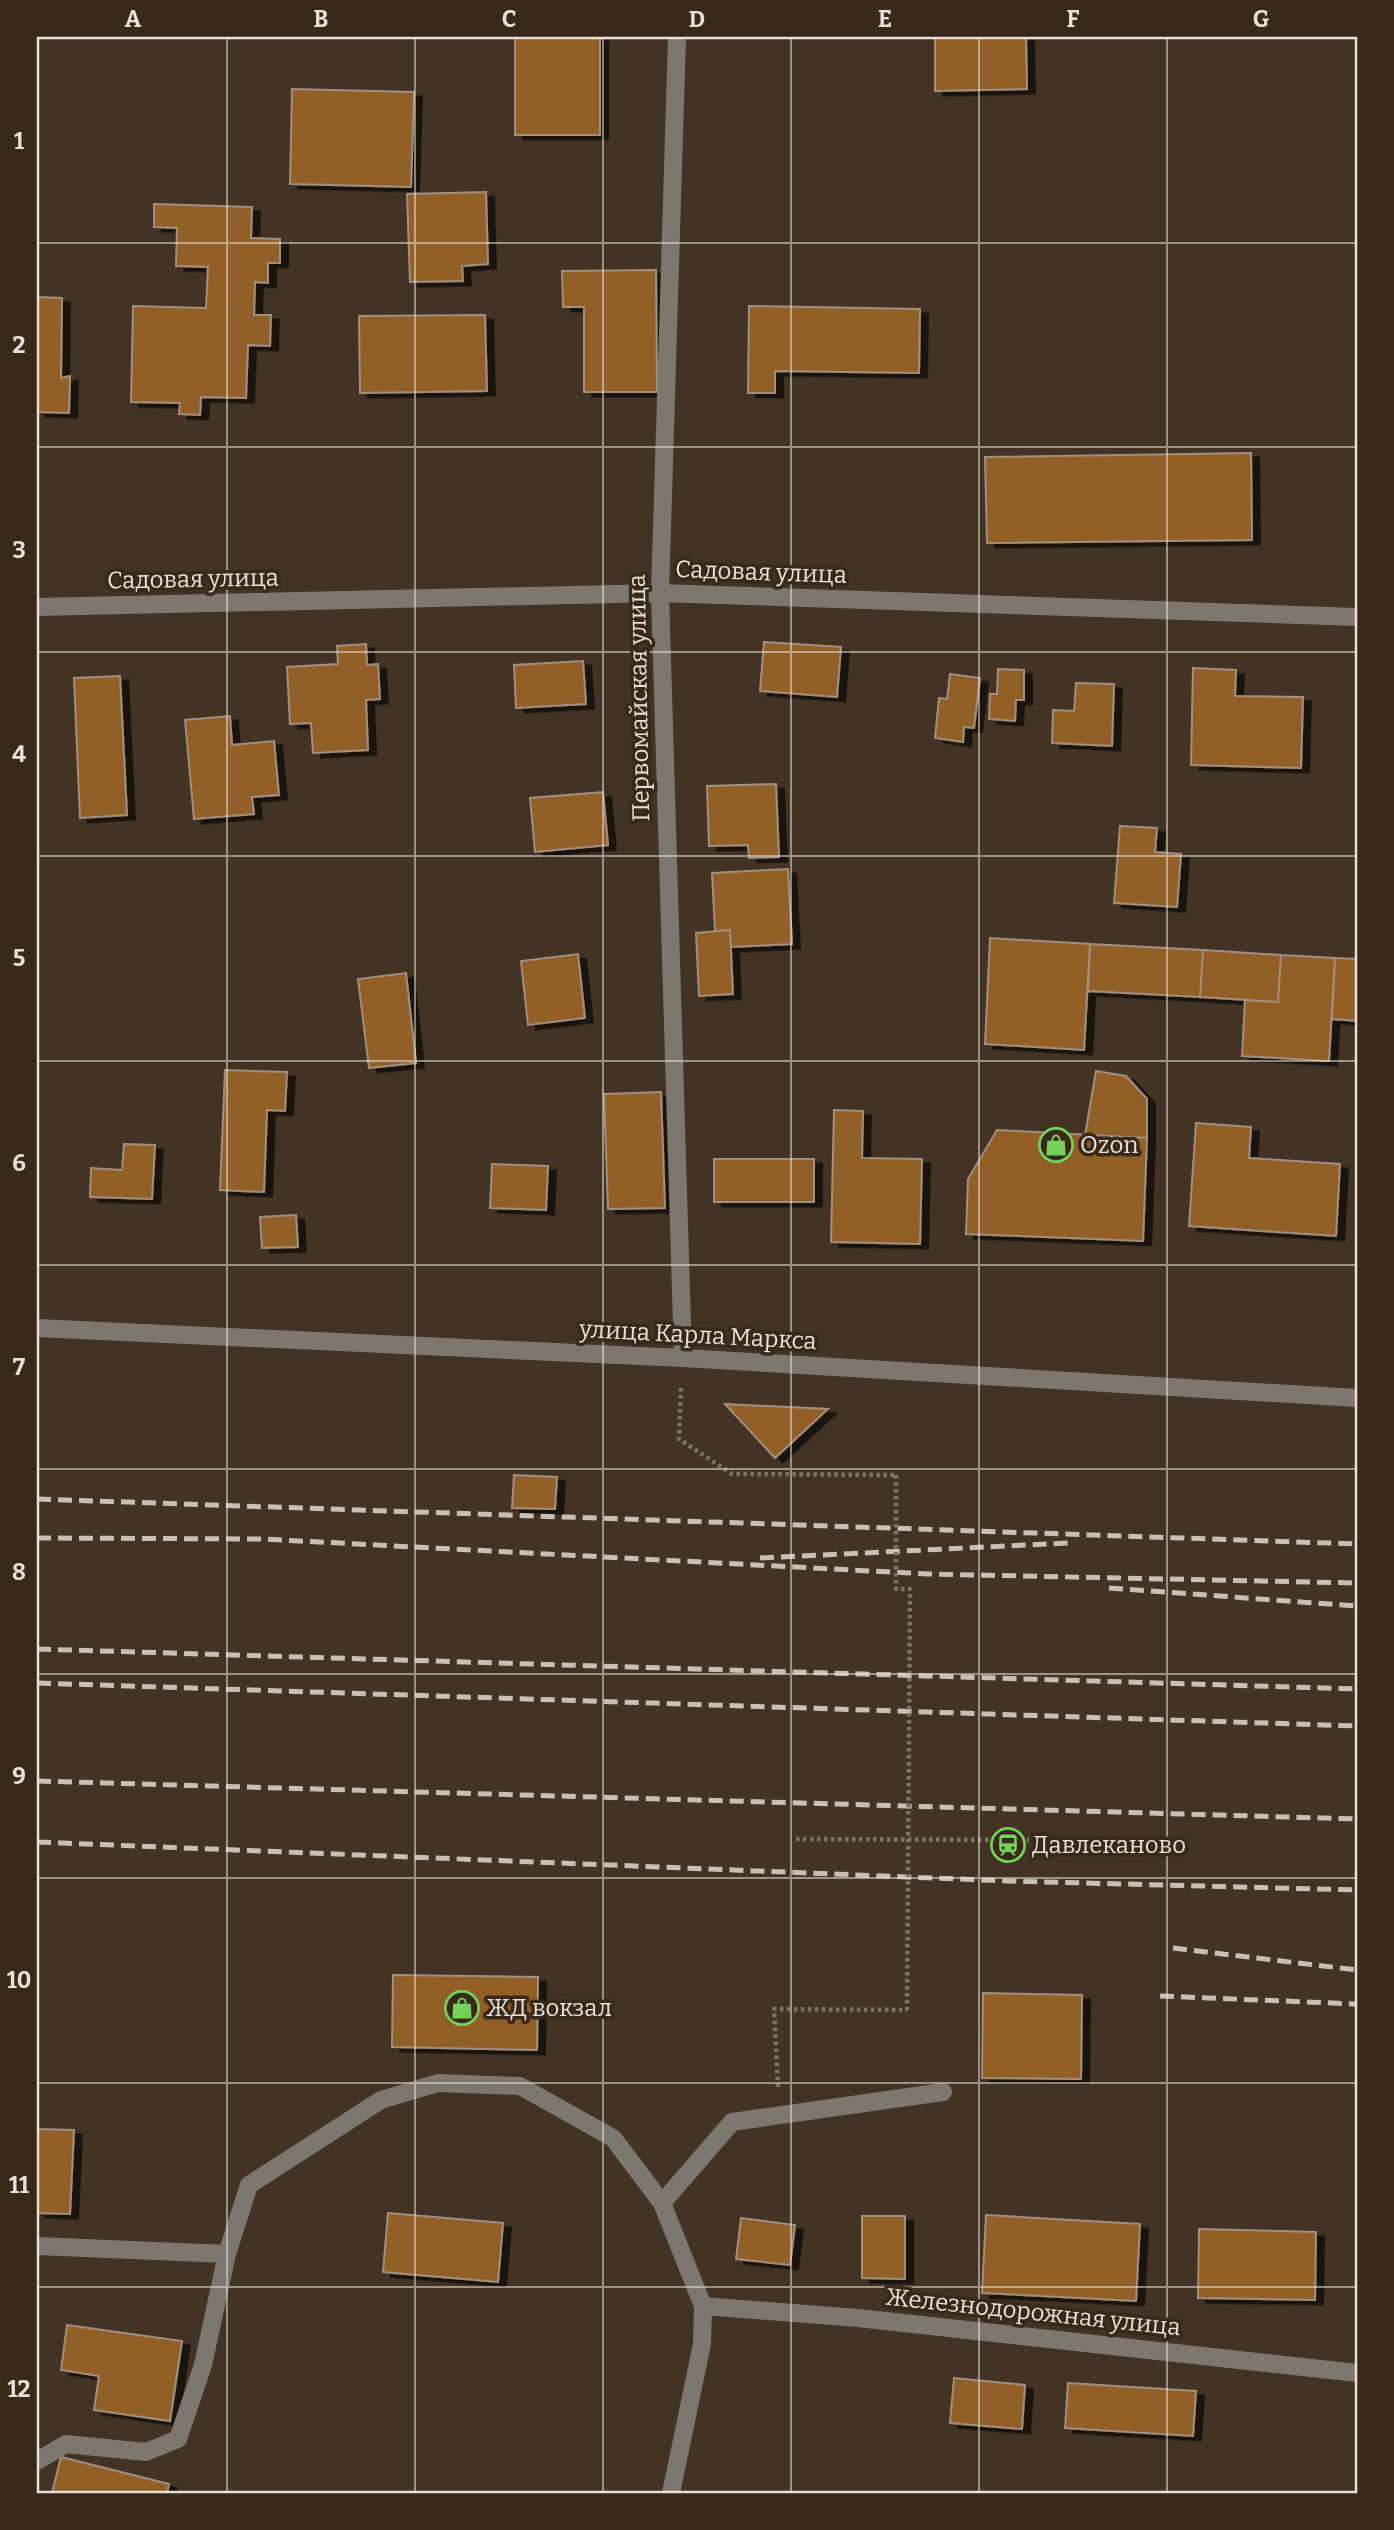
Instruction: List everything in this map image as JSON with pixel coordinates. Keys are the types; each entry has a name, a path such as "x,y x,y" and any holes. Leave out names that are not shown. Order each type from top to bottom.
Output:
{"street":[{"name":"Первомайская улица","path":"677,37 660,593 683,1358"},
{"name":"Садовая улица","path":"37,607 660,593 1357,617"},
{"name":"улица Карла Маркса","path":"37,1328 683,1358 1357,1398"},
{"path":"37,2461 66,2444 146,2452 178,2439 203,2365 227,2254 249,2185 381,2100 438,2083 520,2086 613,2138 662,2203 703,2306 702,2344 671,2493"},
{"path":"662,2203 732,2122 943,2092"},
{"path":"37,2246 227,2254"},
{"name":"Железнодорожная улица","path":"703,2306 858,2318 1357,2372"}],"path":[{"path":"683,1358 679,1439 732,1474 897,1475 896,1589 910,1589 907,2010 774,2009 780,2116"},
{"path":"796,1839 1029,1840"}],"building":[{"path":"515,37 600,37 600,135 515,135"},
{"path":"935,37 1026,37 1027,89 935,91"},
{"path":"292,89 414,92 411,187 290,184"},
{"path":"486,192 488,264 462,266 463,281 410,282 407,194"},
{"path":"154,204 252,207 251,238 280,239 280,263 268,263 268,283 255,282 254,315 271,315 270,346 248,345 246,398 201,397 200,415 179,414 180,403 131,402 133,306 206,308 208,267 176,266 177,228 154,227"},
{"path":"656,270 657,392 584,392 584,307 563,307 562,271"},
{"path":"37,297 62,298 61,378 70,376 69,413 37,412"},
{"path":"749,306 920,309 919,373 775,371 775,393 748,393"},
{"path":"485,315 487,391 360,393 359,316"},
{"path":"1251,453 1252,540 987,543 985,457"},
{"path":"764,642 841,647 837,697 760,691"},
{"path":"366,644 367,665 378,664 380,699 366,700 368,750 313,753 311,723 290,724 287,667 338,664 337,646"},
{"path":"583,661 586,704 516,708 514,665"},
{"path":"1193,668 1236,670 1235,696 1303,697 1301,768 1191,765"},
{"path":"998,669 1024,670 1024,700 1016,700 1015,721 989,719 990,694 997,694"},
{"path":"950,674 980,678 974,728 964,727 963,742 935,738 939,698 947,699"},
{"path":"120,676 127,815 80,818 74,678"},
{"path":"1076,683 1114,684 1112,746 1052,743 1053,710 1074,711"},
{"path":"230,716 232,745 274,741 279,795 252,797 254,814 194,819 185,720"},
{"path":"776,784 779,857 749,858 748,845 709,846 707,786"},
{"path":"603,792 608,845 535,852 530,798"},
{"path":"1120,826 1157,828 1155,852 1181,854 1177,907 1114,903"},
{"path":"788,869 792,944 731,947 730,930 715,931 712,873"},
{"path":"730,930 733,994 699,996 696,933"},
{"path":"990,938 1090,944 1084,1050 985,1044"},
{"path":"1090,944 1203,950 1200,997 1088,991"},
{"path":"1203,950 1281,955 1278,1002 1200,997"},
{"path":"578,954 585,1018 528,1025 521,961"},
{"path":"1281,955 1335,958 1329,1061 1242,1056 1245,1000 1278,1002"},
{"path":"1335,958 1357,959 1357,1021 1332,1019"},
{"path":"406,973 416,1063 369,1068 358,979"},
{"path":"225,1070 287,1072 285,1111 267,1110 264,1192 220,1190"},
{"path":"1096,1071 1126,1076 1147,1099 1147,1138 1085,1135"},
{"path":"661,1092 665,1208 608,1209 604,1094"},
{"path":"834,1110 863,1111 862,1158 922,1159 920,1244 831,1242"},
{"path":"1196,1123 1251,1127 1249,1158 1340,1164 1336,1236 1189,1226"},
{"path":"997,1130 1147,1138 1143,1241 966,1234 968,1179"},
{"path":"124,1144 155,1145 152,1199 90,1197 91,1168 122,1170"},
{"path":"714,1159 814,1159 814,1202 714,1202"},
{"path":"492,1164 548,1166 546,1210 490,1208"},
{"path":"296,1215 298,1247 262,1248 260,1217"},
{"path":"725,1404 828,1409 775,1458"},
{"path":"514,1475 557,1477 555,1509 512,1508"},
{"path":"393,1975 538,1977 537,2050 392,2047"},
{"path":"983,1993 1082,1995 1081,2079 982,2078"},
{"path":"37,2129 74,2130 70,2214 37,2213"},
{"path":"388,2213 503,2223 498,2282 383,2272"},
{"path":"986,2215 1140,2224 1136,2301 982,2293"},
{"path":"862,2216 905,2216 905,2279 862,2278"},
{"path":"741,2218 795,2225 790,2265 736,2259"},
{"path":"1199,2229 1316,2232 1315,2300 1198,2298"},
{"path":"67,2325 182,2341 170,2421 94,2410 99,2376 61,2370"},
{"path":"954,2378 1025,2385 1022,2429 950,2423"},
{"path":"1068,2383 1196,2391 1193,2436 1065,2428"},
{"path":"61,2457 169,2484 167,2493 52,2493"}],"railway":[{"path":"37,1499 1357,1544"},
{"path":"37,1538 262,1539 928,1574 1357,1583"},
{"path":"760,1558 1068,1543"},
{"path":"1109,1588 1357,1606"},
{"path":"37,1649 1357,1689"},
{"path":"37,1683 1357,1726"},
{"path":"37,1781 1357,1819"},
{"path":"37,1842 1007,1881 1357,1890"},
{"path":"1173,1948 1357,1970"},
{"path":"1160,1996 1357,2004"}],"place":[{"name":"Ozon","path":"1056,1145"},
{"name":"Давлеканово","path":"1008,1845"},
{"name":"ЖД вокзал","path":"462,2008"}]}
